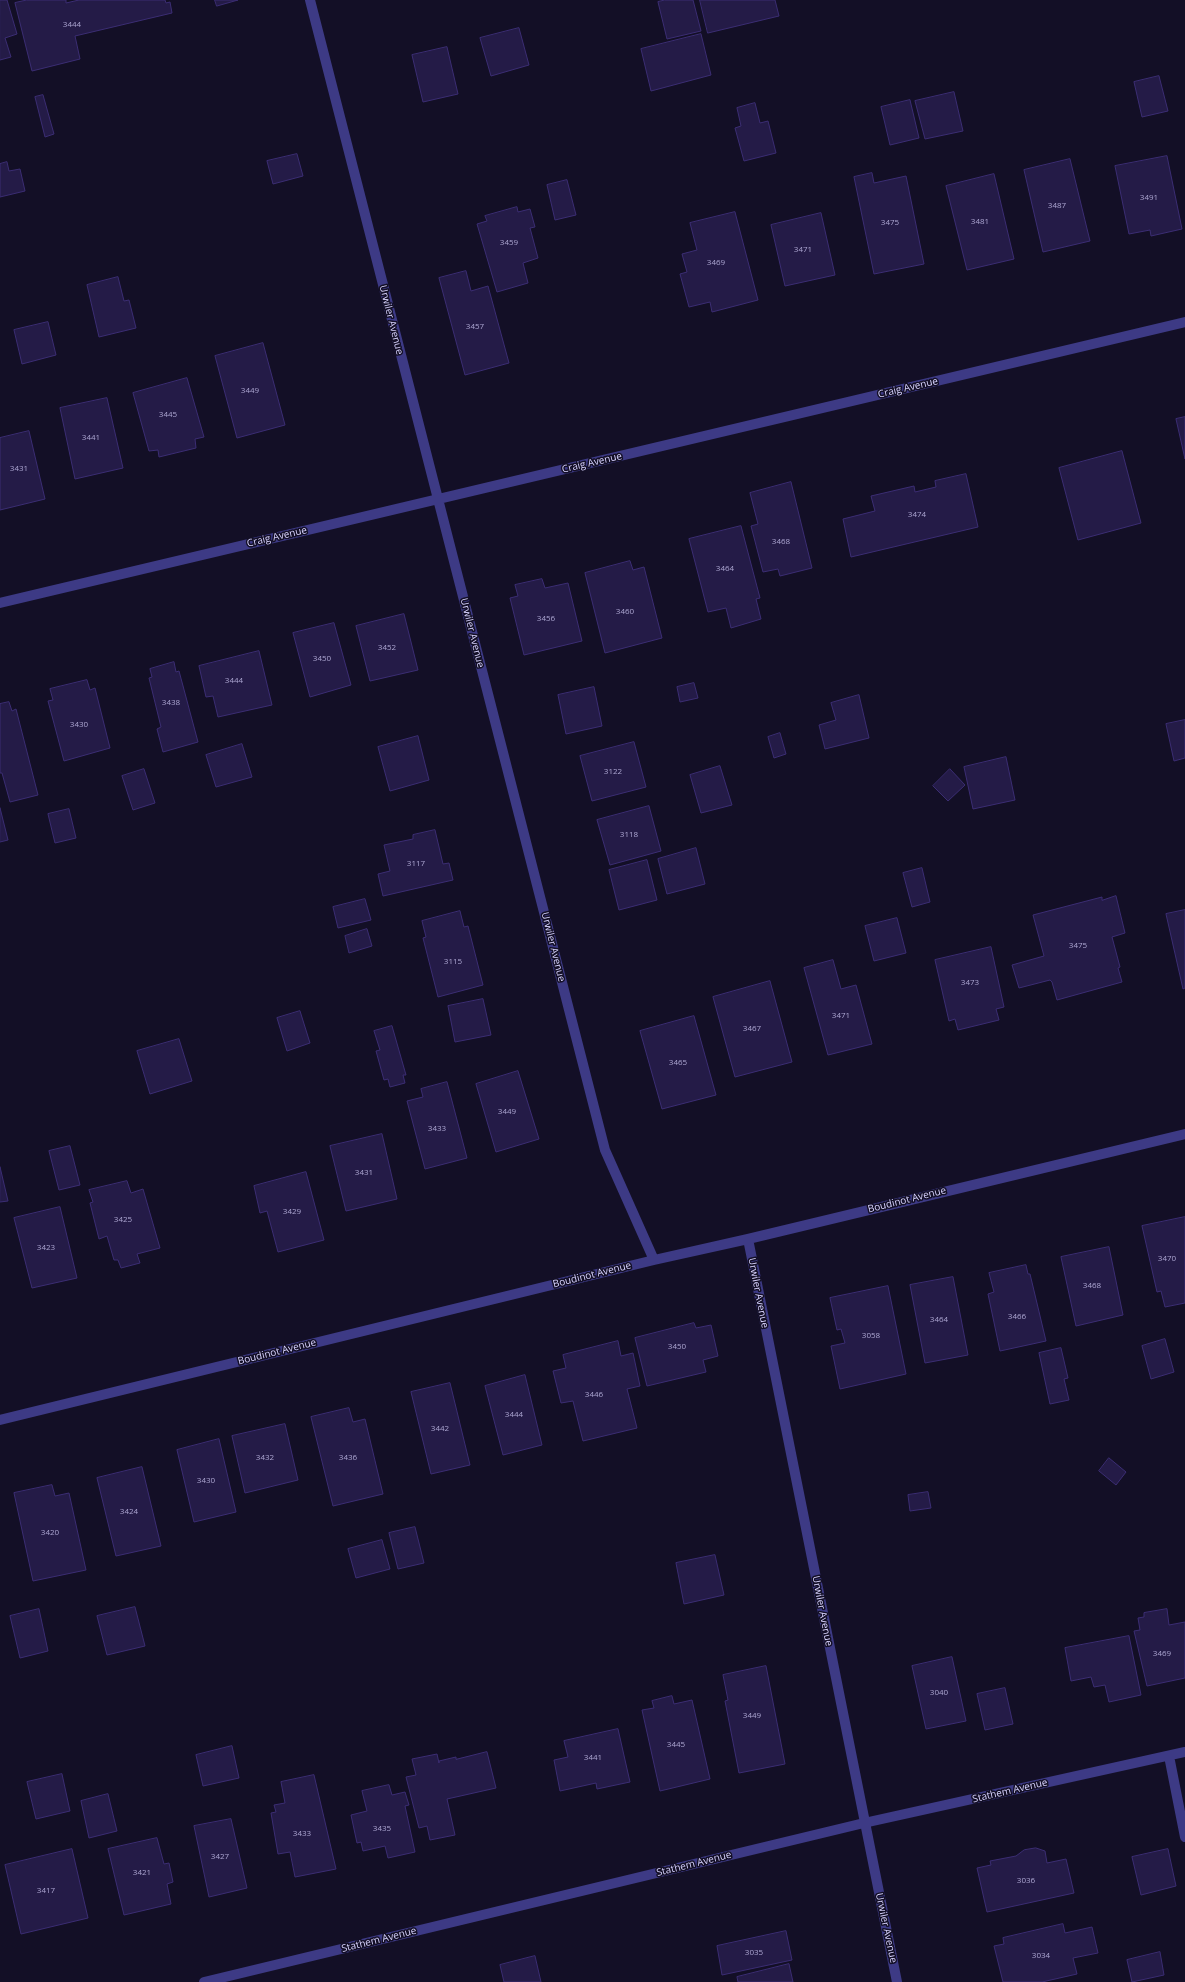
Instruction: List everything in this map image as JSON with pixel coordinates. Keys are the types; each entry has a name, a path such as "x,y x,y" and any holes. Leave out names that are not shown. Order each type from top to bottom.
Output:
{"street":[{"name":"Urwiler Avenue","path":"310,0 605,1150 654,1260"},
{"name":"Craig Avenue","path":"0,603 1185,322"},
{"name":"Boudinot Avenue","path":"0,1420 654,1260 748,1239 1185,1134"},
{"name":"Urwiler Avenue","path":"748,1239 864,1824 897,1982"},
{"name":"Stathem Avenue","path":"204,1982 236,1978 864,1824 1185,1752"},
{"path":"1169,1756 1185,1837"}],"building":[{"path":"0,0 7,0 17,34 5,38 11,57 0,60"},
{"path":"27,0 66,0 66,3 79,0 165,0 166,3 170,2 172,13 75,36 80,59 32,71 15,3"},
{"path":"215,0 238,0 217,6"},
{"path":"665,0 693,0 701,31 667,39 658,2"},
{"path":"700,0 775,0 779,16 708,33"},
{"path":"519,28 529,65 491,76 480,38"},
{"path":"701,34 711,75 651,91 641,49"},
{"path":"447,47 458,94 423,102 412,55"},
{"path":"1159,76 1168,111 1142,117 1134,82"},
{"path":"954,92 963,131 925,139 915,101"},
{"path":"43,95 54,134 45,137 35,97"},
{"path":"910,100 919,138 890,145 881,107"},
{"path":"755,103 760,123 768,121 776,153 744,161 735,128 741,126 737,108"},
{"path":"297,154 303,176 273,184 267,161"},
{"path":"1167,156 1182,229 1151,236 1150,230 1129,234 1115,166"},
{"path":"1070,159 1090,241 1043,252 1024,170"},
{"path":"7,162 9,171 20,169 25,191 0,197 0,164"},
{"path":"872,173 874,183 906,176 924,264 874,274 854,177"},
{"path":"994,174 1014,259 967,270 946,186"},
{"path":"567,180 576,215 555,220 547,185"},
{"path":"517,207 518,212 530,209 535,227 530,228 538,258 523,263 528,283 497,292 477,224 487,221 485,216"},
{"path":"735,212 758,300 712,312 710,302 689,307 680,274 687,272 682,254 697,250 690,223"},
{"path":"821,213 835,275 785,286 771,225"},
{"path":"466,271 471,291 488,286 509,363 465,375 439,278"},
{"path":"118,277 124,301 129,300 136,328 99,337 87,285"},
{"path":"48,322 56,355 22,364 14,330"},
{"path":"263,343 285,425 237,438 215,356"},
{"path":"187,378 204,437 195,439 196,448 159,457 158,450 149,451 133,393"},
{"path":"107,398 123,468 75,479 60,408"},
{"path":"1185,417 1185,459 1176,419"},
{"path":"29,431 45,499 0,510 0,438"},
{"path":"1122,451 1141,523 1078,540 1059,468"},
{"path":"966,474 978,527 851,557 843,519 875,511 871,496 914,486 915,492 936,487 935,481"},
{"path":"791,482 812,568 780,576 778,569 763,572 751,526 758,524 750,493"},
{"path":"741,526 760,598 756,599 761,619 731,628 726,608 708,612 689,539"},
{"path":"630,561 633,570 644,567 662,638 605,653 585,573"},
{"path":"542,579 545,588 568,583 582,641 524,655 510,598 518,596 515,585"},
{"path":"404,614 418,670 370,681 356,626"},
{"path":"334,623 351,685 310,697 293,633"},
{"path":"259,651 272,705 218,717 213,696 206,697 199,666"},
{"path":"174,662 176,672 179,671 198,742 163,752 157,729 161,727 149,678 152,677 150,669"},
{"path":"87,680 90,690 95,688 110,748 64,761 48,701 53,700 50,689"},
{"path":"694,683 698,698 680,702 677,687"},
{"path":"594,687 602,726 566,734 558,695"},
{"path":"859,695 869,738 825,749 819,725 836,720 831,703"},
{"path":"9,702 12,711 16,709 38,795 10,802 2,773 0,773 0,704"},
{"path":"1185,720 1185,758 1174,761 1166,724"},
{"path":"780,733 786,754 774,758 768,737"},
{"path":"418,736 429,780 390,791 378,747"},
{"path":"634,742 646,787 592,801 580,756"},
{"path":"242,744 252,777 216,787 206,755"},
{"path":"1006,757 1015,800 973,809 964,767"},
{"path":"720,766 732,805 701,813 690,775"},
{"path":"144,769 155,803 133,810 122,776"},
{"path":"950,769 965,785 948,801 933,786"},
{"path":"649,806 661,851 610,865 597,820"},
{"path":"0,808 8,840 0,842"},
{"path":"69,809 76,838 55,843 48,814"},
{"path":"435,830 443,864 449,863 453,880 383,896 378,874 390,871 384,845 413,839 413,835"},
{"path":"696,848 705,884 667,894 658,859"},
{"path":"647,860 657,900 619,910 609,870"},
{"path":"922,868 930,902 912,907 903,873"},
{"path":"1116,896 1125,933 1112,937 1120,967 1118,968 1122,982 1057,1000 1052,982 1050,980 1019,988 1012,965 1044,956 1033,915 1102,897 1102,900"},
{"path":"365,899 371,920 338,928 333,907"},
{"path":"1185,910 1185,988 1183,989 1166,914"},
{"path":"460,911 464,927 468,926 483,985 438,997 423,938 426,937 422,921"},
{"path":"897,918 906,953 874,961 865,926"},
{"path":"367,929 372,946 349,953 345,936"},
{"path":"991,947 1004,1007 996,1009 999,1020 958,1030 955,1019 949,1021 935,960"},
{"path":"833,960 841,989 856,985 872,1044 828,1055 804,968"},
{"path":"770,981 792,1062 735,1077 713,997"},
{"path":"483,999 491,1035 455,1042 448,1006"},
{"path":"300,1011 310,1043 287,1051 277,1018"},
{"path":"694,1016 716,1095 662,1109 640,1031"},
{"path":"392,1026 406,1075 403,1075 405,1083 390,1087 388,1079 384,1080 376,1051 380,1050 374,1031"},
{"path":"179,1039 192,1081 150,1094 137,1051"},
{"path":"518,1071 539,1139 496,1152 476,1084"},
{"path":"447,1082 467,1158 425,1169 407,1101 423,1097 421,1089"},
{"path":"382,1134 397,1199 346,1211 330,1146"},
{"path":"70,1146 80,1185 59,1190 49,1151"},
{"path":"0,1167 8,1201 0,1202"},
{"path":"306,1172 324,1240 278,1252 267,1211 260,1213 254,1186"},
{"path":"127,1181 131,1193 143,1189 160,1248 137,1254 140,1263 121,1268 118,1260 114,1260 107,1236 99,1239 90,1203 93,1202 89,1190"},
{"path":"60,1207 77,1278 32,1288 14,1218"},
{"path":"1185,1217 1185,1303 1165,1307 1161,1291 1157,1292 1142,1226"},
{"path":"1109,1247 1123,1315 1076,1326 1061,1257"},
{"path":"1026,1265 1028,1274 1030,1274 1046,1341 1000,1351 988,1294 994,1292 989,1273"},
{"path":"953,1277 968,1355 925,1363 910,1285"},
{"path":"888,1286 906,1374 840,1389 831,1346 845,1343 841,1329 837,1330 830,1298"},
{"path":"694,1323 696,1328 711,1325 718,1356 703,1360 706,1372 647,1386 635,1338"},
{"path":"1165,1339 1174,1372 1151,1379 1142,1346"},
{"path":"618,1341 621,1356 633,1353 640,1386 627,1389 637,1428 583,1441 573,1401 561,1403 553,1371 566,1368 563,1355"},
{"path":"1061,1348 1068,1378 1064,1379 1069,1400 1050,1404 1039,1353"},
{"path":"525,1375 542,1445 503,1455 485,1386"},
{"path":"450,1383 470,1465 431,1474 411,1392"},
{"path":"349,1408 353,1422 365,1419 383,1494 333,1506 311,1417"},
{"path":"285,1424 298,1480 245,1493 232,1436"},
{"path":"219,1439 236,1512 194,1522 177,1450"},
{"path":"1109,1458 1126,1472 1116,1485 1099,1471"},
{"path":"142,1467 161,1546 116,1556 97,1478"},
{"path":"52,1485 55,1496 69,1493 86,1570 33,1581 14,1493"},
{"path":"928,1492 931,1508 910,1511 908,1495"},
{"path":"415,1527 424,1563 398,1569 389,1533"},
{"path":"382,1540 390,1569 356,1578 348,1549"},
{"path":"715,1555 724,1595 684,1604 676,1563"},
{"path":"135,1607 145,1646 107,1655 97,1616"},
{"path":"39,1609 48,1651 20,1658 10,1616"},
{"path":"1167,1609 1169,1625 1185,1622 1185,1678 1147,1686 1134,1631 1140,1630 1138,1618 1144,1617 1144,1613"},
{"path":"1129,1636 1141,1695 1109,1702 1105,1685 1094,1687 1091,1677 1071,1681 1065,1648"},
{"path":"952,1657 966,1721 926,1729 912,1666"},
{"path":"766,1666 785,1764 739,1773 725,1701 728,1700 723,1675"},
{"path":"1005,1688 1013,1724 985,1730 977,1694"},
{"path":"672,1696 674,1704 692,1700 710,1779 660,1791 642,1710 654,1708 652,1701"},
{"path":"618,1729 630,1782 597,1789 596,1783 560,1791 554,1760 568,1757 564,1741"},
{"path":"232,1746 239,1778 203,1786 196,1755"},
{"path":"487,1752 496,1788 447,1799 455,1835 430,1840 427,1826 419,1828 406,1777 416,1775 412,1759 437,1754 439,1763 439,1761 456,1757 456,1759"},
{"path":"62,1774 70,1811 36,1819 27,1782"},
{"path":"314,1775 336,1869 295,1877 290,1852 278,1854 271,1813 276,1812 274,1805 285,1803 281,1782"},
{"path":"389,1785 392,1795 405,1792 409,1805 405,1806 415,1852 388,1858 385,1846 363,1851 361,1842 357,1843 351,1815 367,1811 362,1791"},
{"path":"108,1794 117,1831 89,1838 81,1801"},
{"path":"231,1819 247,1888 209,1897 194,1826"},
{"path":"157,1838 164,1864 169,1863 173,1882 167,1884 171,1904 124,1915 108,1849"},
{"path":"1036,1848 1045,1851 1047,1863 1066,1859 1074,1893 987,1912 977,1868 991,1865 990,1861 1016,1856 1024,1850"},
{"path":"72,1849 88,1918 21,1934 5,1865"},
{"path":"1168,1849 1176,1886 1141,1895 1132,1857"},
{"path":"1063,1924 1065,1933 1092,1927 1098,1953 1073,1958 1077,1974 1042,1982 1003,1982 994,1946 1004,1944 1003,1938"},
{"path":"786,1931 792,1960 722,1975 717,1946"},
{"path":"1160,1952 1164,1975 1132,1982 1127,1960"},
{"path":"535,1956 541,1982 504,1982 500,1965"},
{"path":"789,1964 793,1982 738,1982 737,1977"}]}
